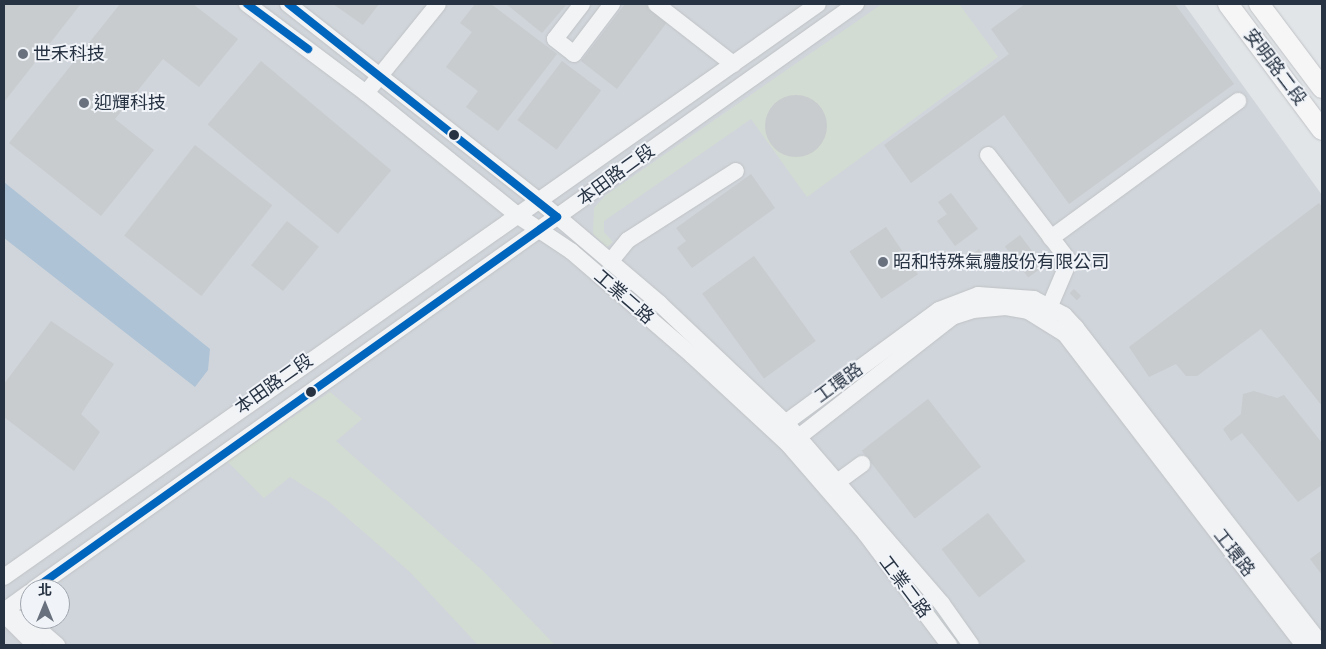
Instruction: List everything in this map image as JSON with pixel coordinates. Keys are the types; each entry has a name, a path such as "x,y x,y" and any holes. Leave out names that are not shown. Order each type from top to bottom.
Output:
{"main road":[{"name":"安明路二段","path":"1228,4 1322,130"},
{"name":"安明路二段","path":"1259,4 1322,88"}],"street":[{"name":"工業二路","path":"247,4 366,93 517,215 571,251 696,349"},
{"name":"工業二路","path":"288,4 381,74 538,200 610,262 696,349 780,427 968,640"},
{"path":"366,93 438,4"},
{"path":"582,4 556,39 574,54 612,4"},
{"path":"656,4 733,64"},
{"name":"本田路二段","path":"4,577 818,4"},
{"name":"本田路二段","path":"48,579 856,4"},
{"path":"1051,238 1238,101"},
{"path":"988,155 1069,261 1047,313"},
{"path":"610,262 628,240 736,171"},
{"name":"工環路","path":"780,427 908,341 952,318 973,310 1006,307 1047,313 1145,427 1268,586 1322,645"},
{"name":"工環路","path":"793,441 908,341"},
{"path":"832,485 862,464"},
{"name":"工業二路","path":"832,485 948,645"},
{"name":"工環路","path":"1268,586 1304,645"},
{"path":"4,612 20,600"},
{"path":"4,612 35,645"},
{"path":"4,612 36,627 57,645"},
{"path":"948,645 968,640"}],"shaded area":[{"path":"4,4 1184,4 1322,195 1322,645 4,645"},
{"path":"882,4 959,4 998,57 807,197 751,119 604,221 604,232 613,242 607,247 593,234 594,208 606,195"},
{"path":"330,392 362,419 336,441 483,571 555,645 478,645 410,572 328,501 290,477 264,498 227,461"}],"water":[{"path":"4,182 210,349 208,370 195,387 4,238"}],"building":[{"name":"世禾科技","path":"4,4 80,5 4,102"},
{"name":"迎輝科技","path":"120,4 193,4 238,39 199,87 163,59 115,119 154,150 101,216 9,143"},
{"path":"333,4 379,4 363,25"},
{"path":"475,4 491,4 557,54 498,131 466,107 478,91 446,67 472,32 460,23"},
{"path":"506,4 567,4 542,33"},
{"path":"625,4 645,4 668,21 617,89 581,61"},
{"path":"1025,4 1175,4 1234,84 1069,204 1004,115 911,183 884,145 1009,54 991,29"},
{"path":"261,61 391,170 338,234 208,125"},
{"path":"562,61 601,90 557,150 517,120"},
{"path":"796,95 808,97 818,104 825,114 827,126 825,138 818,148 808,155 796,157 784,155 774,148 767,138 765,126 767,114 774,104 784,97"},
{"path":"195,145 272,205 201,296 124,236"},
{"path":"751,174 775,208 692,268 677,248 686,241 676,228"},
{"path":"951,193 978,229 955,246 937,221 947,214 938,202"},
{"path":"1319,203 1322,207 1322,406 1261,329 1197,376 1186,376 1176,364 1149,377 1129,347"},
{"path":"287,221 319,247 283,291 251,265"},
{"name":"昭和特殊氣體股份有限公司","path":"886,227 918,274 881,299 850,252"},
{"path":"1020,235 1043,266 1028,278 1005,246"},
{"path":"979,249 987,259 975,269 967,259"},
{"path":"754,256 816,341 764,379 702,294"},
{"path":"1074,289 1081,296 1077,300 1070,293"},
{"path":"51,321 114,364 81,414 100,432 74,471 4,417 4,384"},
{"path":"1254,391 1277,398 1284,395 1322,443 1322,485 1298,502 1242,433 1231,441 1223,429 1241,414 1243,394"},
{"path":"928,399 981,467 915,518 862,451"},
{"path":"988,513 1026,561 979,597 942,549"},
{"path":"1322,550 1322,575 1310,559"}],"transit line":[{"path":"247,4 308,49"},
{"path":"48,579 557,217 288,4"}],"place":[{"name":"世禾科技","path":"23,54"},
{"name":"迎輝科技","path":"84,103"},
{"name":"昭和特殊氣體股份有限公司","path":"883,262"}]}
